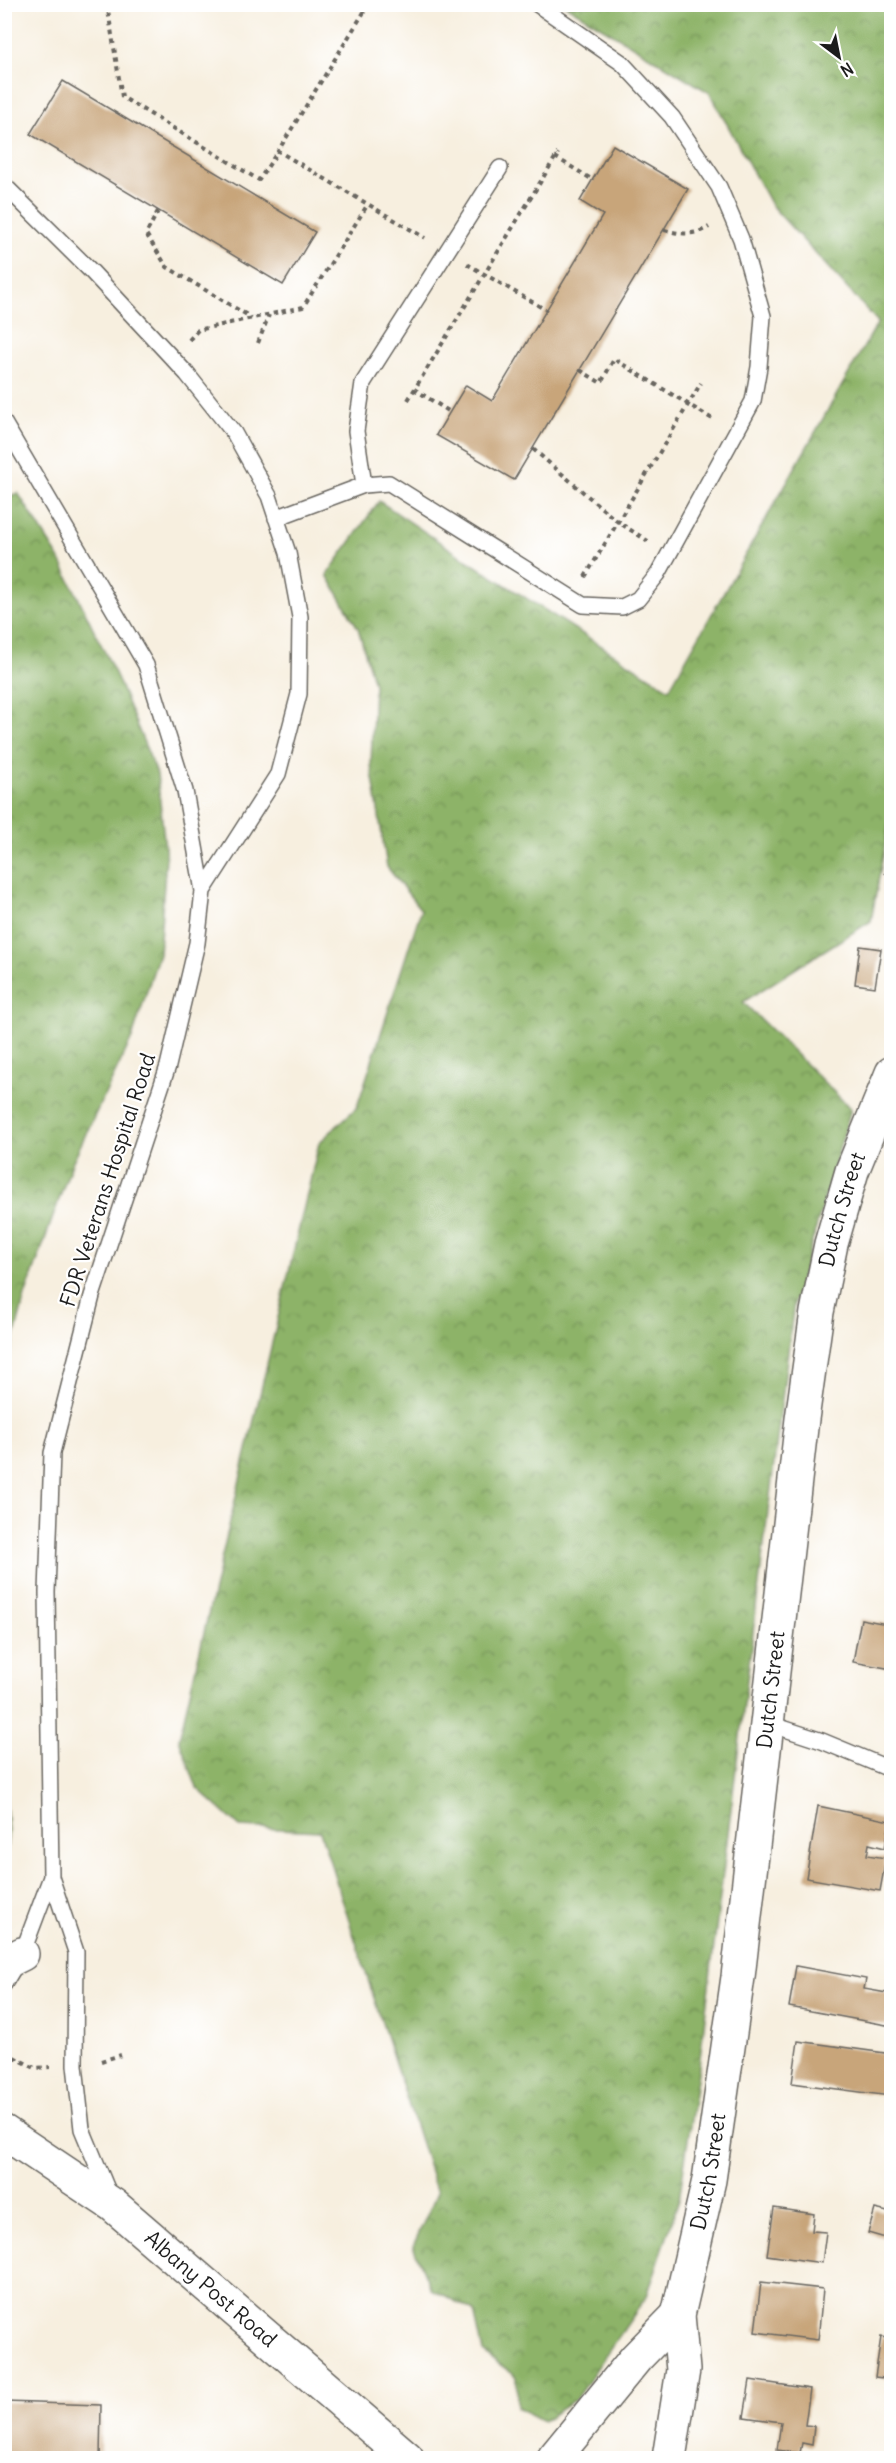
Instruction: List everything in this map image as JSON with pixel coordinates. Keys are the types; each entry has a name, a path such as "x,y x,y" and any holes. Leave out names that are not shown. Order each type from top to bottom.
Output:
{"street":[{"name":"Dutch Street","path":"678,2315 709,2180 738,1977 817,1312 831,1244 852,1171 891,1073"},
{"name":"Albany Post Road","path":"4,2132 113,2205 407,2458"},
{"path":"554,2458 636,2358 678,2315"},
{"path":"669,2458 683,2370 678,2315"}],"lane":[{"path":"276,518 364,485 389,483 583,605 622,607 638,599 658,574 753,401 759,367 763,316 745,249 719,187 672,117 622,63 537,4"},
{"path":"364,485 356,431 363,383 500,168"},
{"path":"4,185 188,374 234,433 269,496 288,553 300,617 298,694 278,774 203,891"},
{"name":"FDR Veterans Hospital Road","path":"4,423 146,665 185,791 203,891 197,943 168,1066 92,1296 52,1453 47,1592 51,1877 13,1958 4,1984"},
{"path":"767,1723 822,1741 891,1770"},
{"path":"51,1877 76,1952 75,2065 82,2130 113,2205"}],"path":[{"path":"108,4 122,97 259,180 369,4"},
{"path":"278,151 391,217"},
{"path":"408,400 556,155 592,180"},
{"path":"198,330 303,307 368,204"},
{"path":"158,211 146,234 167,267 253,318"},
{"path":"664,230 680,234 698,233 731,215"},
{"path":"484,274 546,310"},
{"path":"258,343 269,315"},
{"path":"580,370 600,383 614,359 688,405"},
{"path":"583,580 701,383"},
{"path":"414,389 450,412"},
{"path":"532,449 618,522 668,555"},
{"path":"6,2053 35,2068 59,2067"},
{"path":"99,2061 121,2055"}],"green space":[{"path":"565,5 891,5 892,807 871,921 743,1002 851,1109 794,1303 699,2066 679,2200 647,2296 575,2400 543,2421 517,2407 517,2377 483,2352 474,2311 431,2289 413,2246 437,2193 320,1831 240,1827 197,1788 179,1739 319,1143 357,1107 421,910 387,867 371,765 374,684 358,628 327,575 379,501 468,561 669,689 878,322 771,205 710,93"},
{"path":"18,493 59,558 115,673 157,774 166,857 159,953 132,1038 72,1163 25,1296 5,1373 4,498"},
{"path":"4,1774 8,1833 5,1870 4,1870"}],"building":[{"path":"63,81 315,232 283,285 30,134"},
{"path":"613,145 688,189 514,480 436,435 466,385 492,401 603,215 580,201"},
{"path":"892,861 892,877 885,873"},
{"path":"860,946 881,949 875,987 855,984"},
{"path":"861,1619 892,1625 892,1669 853,1662"},
{"path":"818,1806 890,1821 885,1848 869,1844 867,1855 886,1858 880,1891 806,1878"},
{"path":"796,1966 866,1979 864,1989 892,1994 892,2026 789,2007"},
{"path":"798,2041 892,2054 890,2096 792,2083"},
{"path":"774,2208 814,2214 812,2231 826,2232 822,2263 767,2255"},
{"path":"875,2209 892,2213 892,2240 868,2233"},
{"path":"761,2282 823,2289 818,2340 755,2332"},
{"path":"881,2337 892,2339 892,2379 875,2377"},
{"path":"750,2380 810,2389 805,2425 814,2426 812,2445 802,2443 800,2453 777,2450 781,2422 744,2417"},
{"path":"4,2402 101,2405 100,2458 4,2458"}]}
